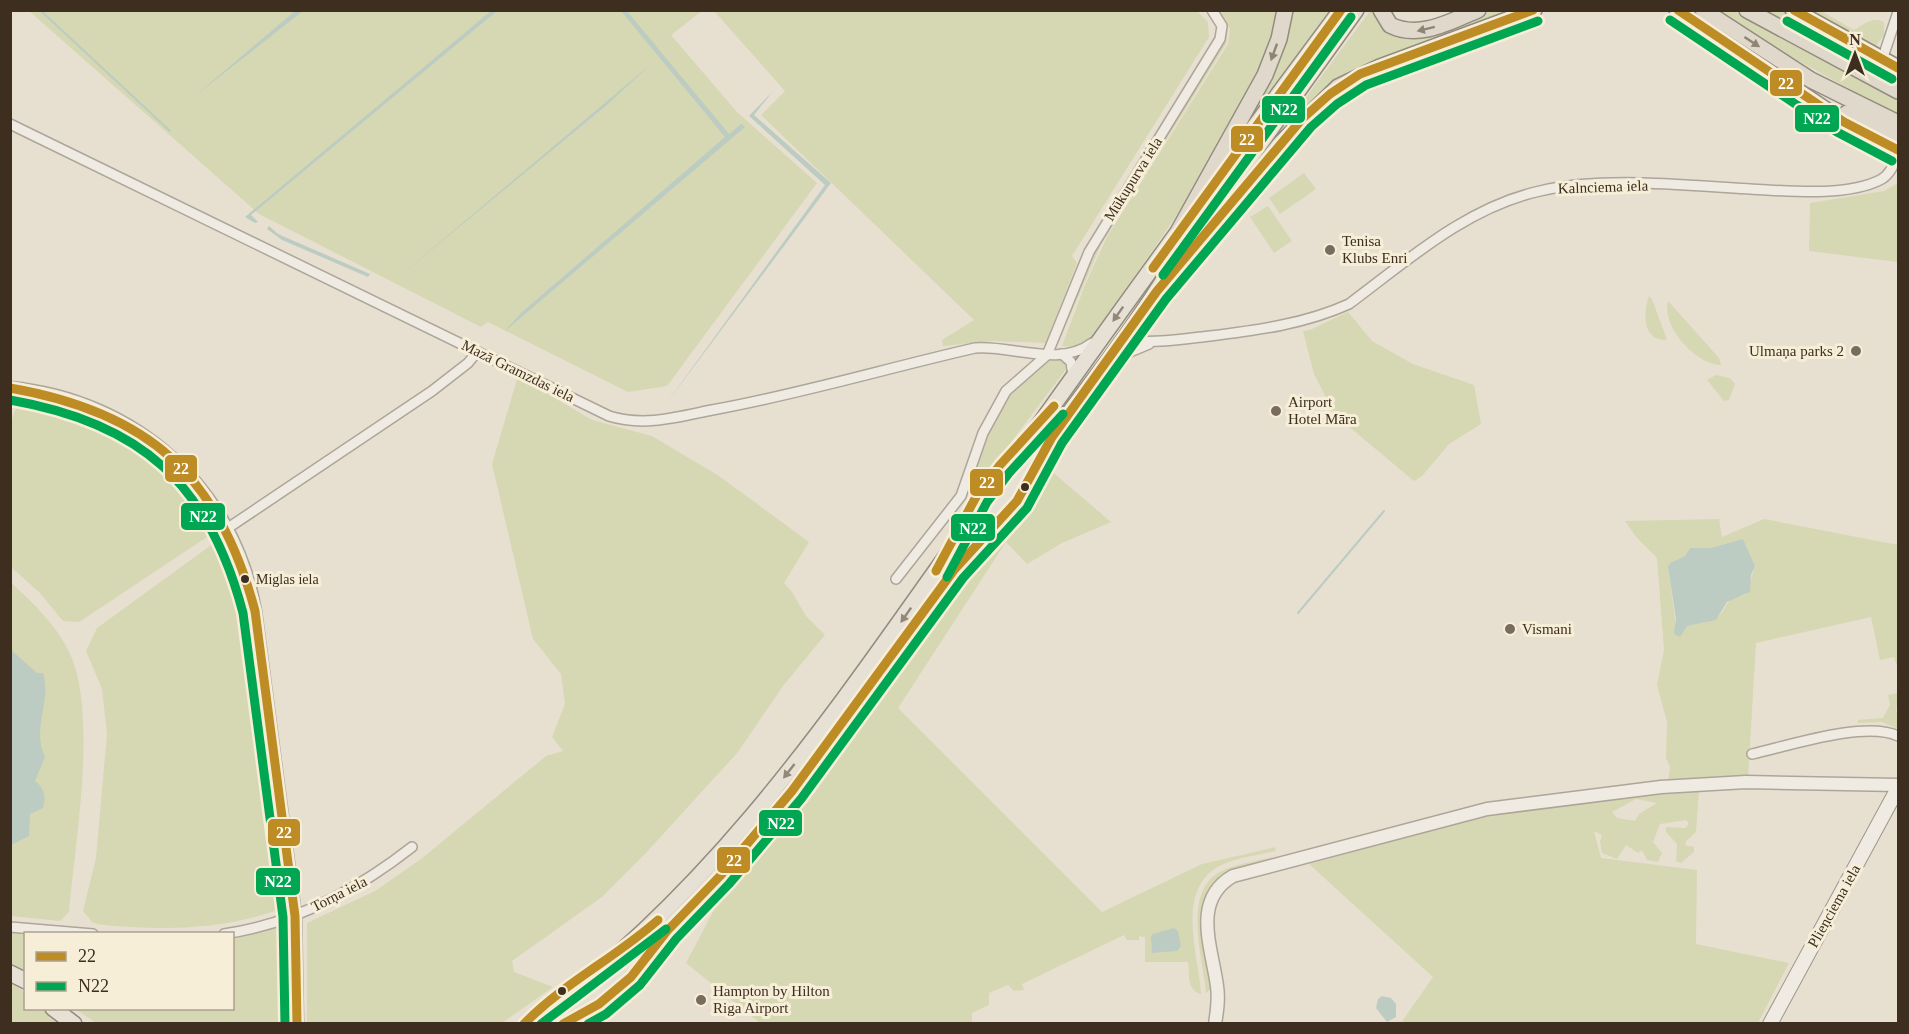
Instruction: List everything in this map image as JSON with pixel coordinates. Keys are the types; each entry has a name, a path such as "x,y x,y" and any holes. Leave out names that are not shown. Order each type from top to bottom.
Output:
{"highway":[{"path":"1179,230 1266,75 1279,39 1285,10"},
{"path":"1381,10 1390,25 1414,32 1479,10"},
{"path":"1157,291 1281,143 1338,87 1380,67 1534,10"},
{"path":"1677,10 1844,122 1899,150"},
{"path":"1703,10 1811,80 1899,123"},
{"path":"1747,10 1899,91"},
{"path":"1793,10 1828,32 1868,62 1899,91"},
{"path":"1828,32 1899,68"},
{"path":"1797,89 1899,136"}],"main road":[{"path":"531,1023 583,986 678,900 748,821 840,706 1073,381 1102,336 1341,10"},
{"path":"555,1023 592,997 667,931 720,876 792,790 1157,291 1356,10"},
{"name":"Plieņciema iela","path":"1770,1023 1899,787"},
{"path":"55,1010 74,1023"},
{"path":"71,1010 88,1023"}],"street":[{"name":"Mūkupurva iela","path":"1047,354 1075,283 1095,242 1220,39 1222,26 1212,10"},
{"path":"1882,60 1899,12"},
{"name":"Mazā Gramzdas iela","path":"10,124 609,416 637,423 762,401 975,348 1007,348 1062,354 1082,350 1102,336"},
{"name":"Kalnciema iela","path":"1092,380 1130,352 1152,343 1265,329 1307,321 1331,312 1349,304 1454,227 1515,198 1540,191 1572,185 1628,185 1817,192 1878,181 1893,167 1899,155"},
{"path":"1128,330 1132,341 1152,343"},
{"path":"228,528 432,391 468,363 477,352"},
{"path":"896,579 961,496 983,433 1006,391 1047,354"},
{"path":"1062,354 1071,362 1073,381"},
{"path":"12,392 68,398 100,410 131,426 163,449 187,474 210,500 228,528 246,571 254,604 295,915 297,1023"},
{"path":"1752,754 1862,730 1886,731 1899,736"},
{"path":"1215,1023 1218,988 1206,915 1214,893 1222,883 1233,876 1487,810 1661,788 1746,782 1899,787"},
{"name":"Torņa iela","path":"228,932 295,915 365,882 412,847"},
{"path":"10,927 79,932"}],"green space":[{"path":"29,11 702,11 671,35 737,112 817,183 667,386 628,392 488,322 481,327 259,214"},
{"path":"714,11 1197,11 1208,22 1209,37 1072,256 1077,263 1046,343 994,341 943,346 942,340 974,320 761,115 785,91"},
{"path":"1219,11 1279,11 1268,55 1250,93 1208,166 1138,272 1089,340 1077,347 1062,346 1085,285 1107,237 1228,44 1230,29"},
{"path":"1292,11 1331,11 1230,148 1260,99 1276,65"},
{"path":"1370,11 1376,11 1385,27 1473,17 1494,11 1511,11 1384,58 1257,163"},
{"path":"1720,11 1734,11 1898,99 1898,116 1790,56"},
{"path":"1766,11 1784,11 1857,60 1855,60"},
{"path":"1814,11 1821,11 1854,30 1868,22 1880,20 1884,22 1884,35 1875,47 1813,14"},
{"path":"1223,19 1228,30 1226,44 1101,245 1059,341 1058,336 1098,244 1223,42 1226,31"},
{"path":"1304,173 1316,189 1280,214 1269,198"},
{"path":"1898,183 1898,262 1809,251 1810,203 1884,191"},
{"path":"1268,206 1292,241 1274,253 1250,217"},
{"path":"1649,296 1667,340 1653,336 1646,325"},
{"path":"1668,301 1719,358 1721,365 1701,359 1682,342 1670,322 1667,311"},
{"path":"1348,312 1372,341 1413,364 1474,385 1481,424 1449,444 1422,476 1414,481 1335,415 1314,374 1303,331 1310,330"},
{"path":"1061,359 1067,362 1067,368 984,478 973,470 985,437 1014,385 1046,362"},
{"path":"1716,375 1730,378 1735,384 1729,400 1724,401 1707,380"},
{"path":"518,376 592,420 652,436 719,476 809,542 784,583 806,616 825,635 783,686 738,752 645,854 602,897 512,961 514,972 553,987 502,1023 307,1024 307,923 375,891 421,859 546,756 563,751 552,737 565,704 561,674 533,639 492,464"},
{"path":"32,402 98,423 138,445 173,473 202,507 213,525 210,535 79,622 63,621 39,592 11,567 11,421 17,406"},
{"path":"1049,469 1111,522 1062,543 1027,564 1006,542 898,708 1102,912 1202,864 1276,847 1275,851 1234,860 1219,866 1202,882 1193,912 1194,946 1201,994 1196,992 1191,985 1188,962 1145,962 1145,937 1139,936 1139,940 1127,940 1124,935 1022,984 1024,990 1014,991 1008,985 989,993 989,1005 972,1013 972,1023 760,1023 686,963 733,874 807,786 942,600 961,584 999,533 1019,516"},
{"path":"1719,519 1722,537 1764,519 1898,545 1898,669 1894,657 1880,660 1871,617 1756,643 1748,778 1668,781 1670,767 1666,758 1667,722 1657,685 1664,650 1657,558 1637,538 1625,521","holes":["1743,539 1755,566 1746,595 1730,601 1718,617 1704,622 1676,626 1668,567 1670,563 1685,556 1690,548 1710,548"]},
{"path":"225,535 237,565 254,631 275,801 265,804 268,816 278,819 287,906 278,915 275,911 240,921 204,926 149,928 93,923 83,911 96,858 107,734 102,689 86,651 97,628"},
{"path":"10,582 38,608 55,628 73,661 80,687 83,718 82,785 69,912 60,921 11,916"},
{"path":"1898,693 1896,712 1898,729 1882,722 1858,723 1858,720 1883,718 1890,705 1888,695"},
{"path":"1674,790 1699,791 1696,832 1686,841 1685,845 1694,847 1694,852 1681,863 1676,861 1677,844 1666,832 1666,827 1685,828 1689,824 1686,820 1660,824 1653,842 1662,853 1658,862 1647,860 1642,850 1638,853 1626,845 1617,859 1602,853 1600,842 1602,835 1594,831 1601,858 1697,870 1696,944 1789,963 1758,1023 1401,1023 1433,977 1309,864 1469,819","holes":["1636,799 1657,803 1639,814 1635,821 1617,818 1612,812"]},
{"path":"1272,857 1267,862 1226,873 1214,882 1206,894 1202,925 1211,989 1206,993 1199,947 1198,912 1207,883 1224,870"},
{"path":"274,927 286,929 291,937 291,1023 96,1023 76,1010 234,1010 234,937"},
{"path":"10,931 24,932 24,975 11,967"},
{"path":"10,980 24,992 24,1010 48,1010 68,1023 11,1023"}],"shaded area":[{"path":"492,10 497,11 251,215 258,222 255,223 245,217"},
{"path":"295,11 303,11 196,95"},
{"path":"621,11 627,11 729,134 741,124 745,127 504,332 521,313 725,137"},
{"path":"651,64 608,104 395,280"},
{"path":"773,91 754,115 831,183 663,408 825,185 749,116"},
{"path":"269,226 278,234 370,274 368,277 282,240 267,229"},
{"path":"1743,539 1755,566 1751,575 1750,592 1727,602 1716,620 1687,626 1680,637 1674,634 1676,619 1668,567 1670,563 1685,556 1690,548 1710,548"},
{"path":"10,649 37,673 43,673 45,684 40,736 45,757 35,781 43,790 44,804 43,808 30,814 29,836 11,845"},
{"path":"1174,928 1178,931 1181,946 1177,951 1152,953 1151,937 1153,934"},
{"path":"1382,996 1391,998 1396,1004 1396,1017 1387,1022 1376,1008 1378,999"}],"waterway":[{"path":"40,10 170,131"},
{"path":"1298,613 1384,511"}],"transit line":[{"name":"22","path":"1153,268 1341,10"},
{"name":"22","path":"563,1024 599,1004 631,977 667,931 720,876 792,791 954,570 1017,501 1052,437 1157,291 1302,119 1330,94 1360,74 1533,10"},
{"name":"22","path":"1678,10 1844,122 1898,150"},
{"name":"22","path":"1794,10 1898,68"},
{"name":"N22","path":"1163,275 1351,17"},
{"name":"N22","path":"1670,20 1837,132 1892,161"},
{"name":"N22","path":"588,1024 606,1014 640,985 676,939 729,884 801,799 963,578 1027,508 1062,443 1166,299 1311,127 1337,104 1366,85 1538,21"},
{"name":"N22","path":"1787,21 1892,79"},
{"name":"22","path":"10,388 59,399 101,414 139,433 171,458 198,487 221,522 240,563 255,611 295,916 297,1024"},
{"name":"N22","path":"10,400 57,410 97,425 133,443 163,467 189,495 211,529 229,568 243,613 283,917 285,1024"},
{"name":"22","path":"936,571 977,495 1000,465 1054,406"},
{"name":"N22","path":"947,577 987,502 1009,473 1063,414"},
{"name":"22","path":"524,1024 539,1009 625,947 658,920"},
{"name":"N22","path":"541,1024 666,929"}],"place":[{"name":"Tenisa Klubs Enri","path":"1330,250"},
{"name":"Ulmaņa parks 2","path":"1856,351"},
{"name":"Airport Hotel Māra","path":"1276,411"},
{"name":"Miglas iela","path":"245,579"},
{"name":"Vismani","path":"1510,629"},
{"name":"Hampton by Hilton Riga Airport","path":"701,1000"}]}
